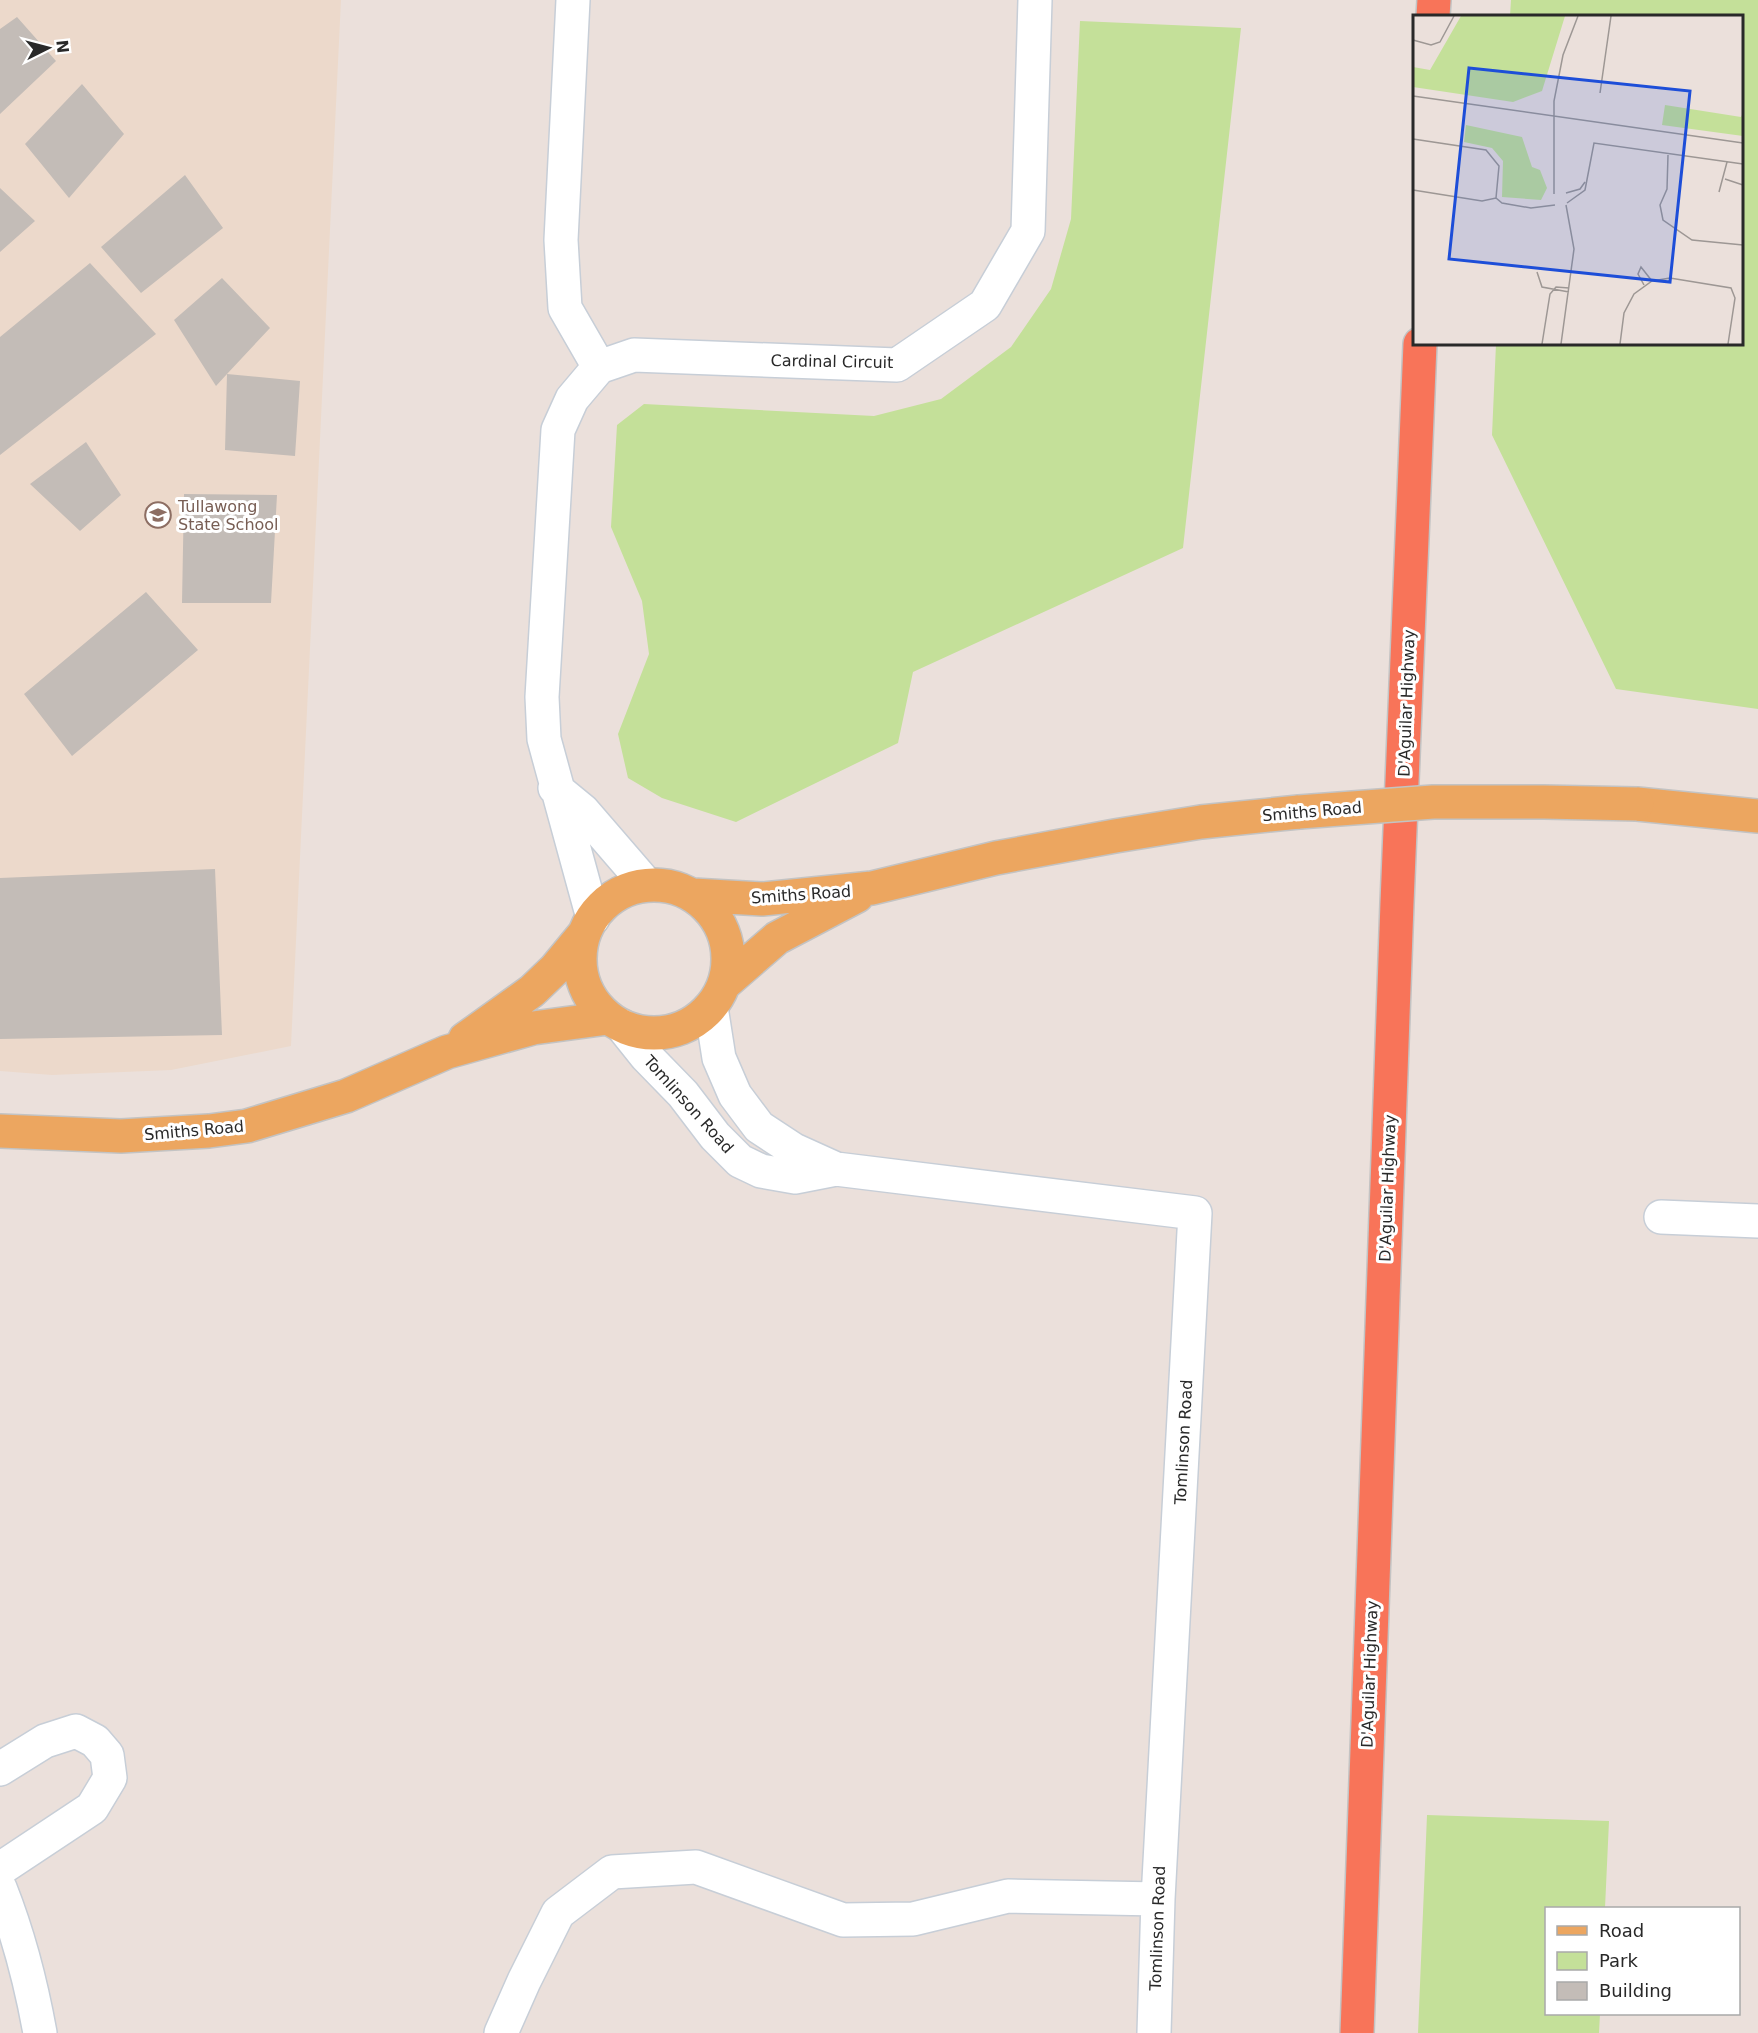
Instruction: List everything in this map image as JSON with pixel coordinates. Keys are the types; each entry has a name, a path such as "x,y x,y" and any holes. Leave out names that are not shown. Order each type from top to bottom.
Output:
{"highway":[{"path":"1433,15 1434,0"},
{"name":"D'Aguilar Highway","path":"1356,2033 1420,345"}],"main road":[{"name":"Smiths Road","path":"693,895 762,899 872,888 996,858 1202,822 1433,802 1544,801 1637,804 1758,816"},
{"path":"646,884 670,886 693,895 712,912 724,934 729,959 718,995 693,1023 670,1032 645,1033 615,1022 592,1000 583,980 580,957 588,926 603,905 616,895 646,884"},
{"name":"Smiths Road","path":"718,995 777,938 872,888"},
{"name":"Smiths Road","path":"447,1052 532,991 555,969 588,926"},
{"name":"Smiths Road","path":"0,1131 121,1136 209,1131 247,1125 346,1096 447,1052 533,1028 615,1022"}],"street":[{"path":"573,0 561,240 565,308 600,367"},
{"name":"Cardinal Circuit","path":"588,926 544,740 543,697 558,430 572,399 600,367 634,355 897,365 985,305 1028,231 1035,0"},
{"path":"555,788 583,811 646,884"},
{"name":"Tomlinson Road","path":"718,995 719,1058 735,1095 759,1127 794,1150 836,1169 1195,1213 1158,1899 1154,2033"},
{"name":"Tomlinson Road","path":"615,1022 683,1094 715,1136 740,1161 761,1171 795,1177 836,1169"},
{"path":"1661,1217 1758,1221"},
{"path":"0,1769 45,1741 76,1731 95,1741 107,1755 110,1778 92,1808 0,1869"},
{"path":"501,2033 558,1913 612,1872 696,1867 843,1920 913,1919 1008,1896 1158,1899"},
{"path":"0,1888 14,1923 28,1971 40,2033"}],"shaded area":[{"name":"Tullawong State School","path":"0,0 341,0 291,1046 171,1070 52,1075 0,1071"}],"green space":[{"path":"1511,0 1758,0 1758,709 1616,689 1492,435 1496,345 1743,345 1743,15 1510,15"},
{"path":"1080,21 1241,28 1183,548 913,672 898,743 736,822 662,798 628,778 618,734 649,654 642,601 611,527 617,425 644,404 874,416 941,399 1011,347 1051,289 1071,219"},
{"path":"1427,1815 1609,1821 1605,1907 1545,1907 1545,2015 1600,2015 1599,2033 1418,2033"}],"building":[{"path":"17,17 56,61 0,114 0,29"},
{"path":"82,84 124,134 69,198 25,144"},
{"path":"185,175 223,228 141,293 101,247"},
{"path":"0,188 35,221 0,252"},
{"path":"90,263 156,334 0,455 0,337"},
{"path":"222,278 270,328 216,386 174,320"},
{"path":"227,374 300,381 295,456 225,450"},
{"path":"86,442 121,495 80,531 30,484"},
{"path":"184,494 277,495 271,603 182,603"},
{"path":"146,592 198,650 72,756 24,694"},
{"path":"215,869 222,1035 0,1039 0,878"}],"place":[{"name":"Tullawong State School","path":"158,515"}]}
